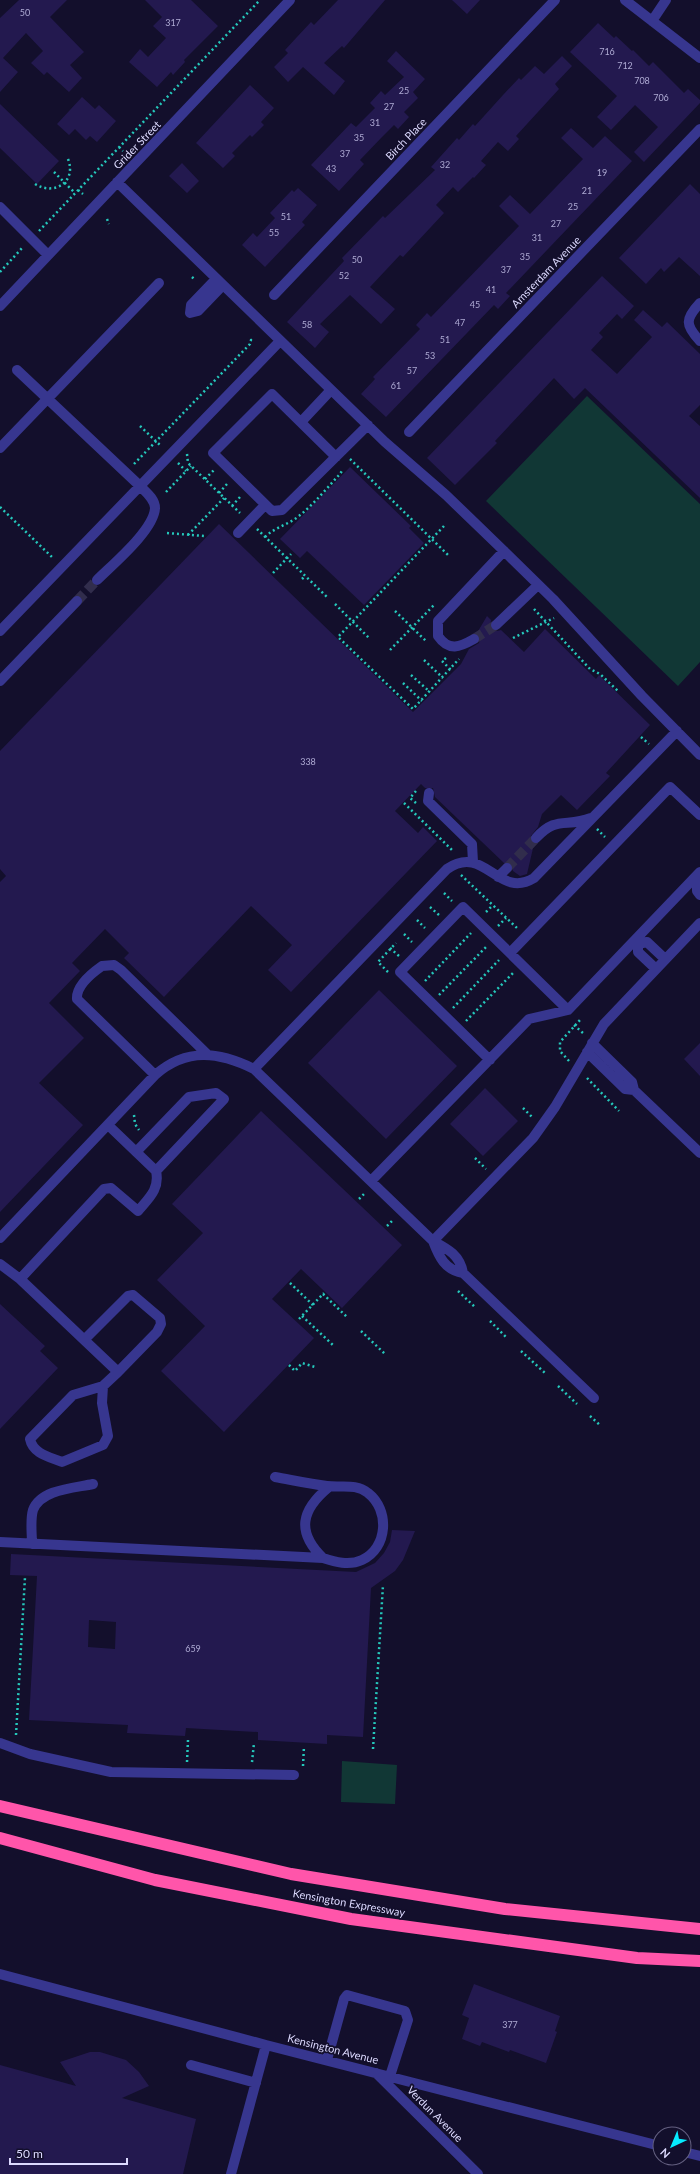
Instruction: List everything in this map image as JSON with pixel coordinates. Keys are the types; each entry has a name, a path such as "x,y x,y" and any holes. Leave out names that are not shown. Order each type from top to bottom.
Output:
{"highway":[{"name":"Kensington Expressway","path":"0,1806 291,1874 505,1909 700,1929"},
{"name":"Kensington Expressway","path":"0,1838 155,1880 351,1919 638,1958 700,1961"}],"street":[{"name":"Grider Street","path":"0,306 290,0"},
{"name":"Birch Place","path":"274,295 555,0"},
{"path":"625,0 700,58"},
{"path":"652,21 666,0"},
{"name":"Amsterdam Avenue","path":"408,432 700,129"},
{"path":"117,182 331,390 446,495 504,551 700,755"},
{"path":"0,207 48,255"},
{"path":"190,313 191,305 220,282"},
{"path":"0,448 158,283"},
{"path":"700,303 690,313 688,325 700,341"},
{"path":"0,631 280,341"},
{"path":"17,370 140,486 153,501 155,508 149,527 98,580"},
{"path":"300,422 331,390"},
{"path":"341,456 300,422 272,394 213,453 272,511 282,510 341,456 368,425"},
{"path":"238,533 265,505"},
{"path":"474,639 459,647 448,646 438,636 438,621 504,551"},
{"path":"496,625 538,585"},
{"path":"0,681 77,601"},
{"path":"254,1069 447,869 461,863 473,862 487,867 498,877 508,883 525,883 534,878 677,731"},
{"path":"510,953 670,787 700,815"},
{"path":"429,793 428,801 472,844 473,862"},
{"path":"536,838 545,828 555,823 577,823 593,818"},
{"path":"498,877 507,868"},
{"path":"371,1181 529,1019 568,1010 698,879"},
{"path":"698,879 697,891 700,894"},
{"path":"490,1060 400,972 463,907 568,1010"},
{"path":"433,1241 547,1120 588,1044 609,1018 700,923"},
{"path":"636,942 647,942 665,959"},
{"path":"636,942 638,952 656,969"},
{"path":"155,1074 77,999 77,994 80,987 102,966 114,965 121,970 207,1054"},
{"path":"588,1044 625,1089 634,1090 700,1153"},
{"path":"0,1238 155,1074 171,1062 207,1054 226,1058 254,1069 433,1241 450,1250 461,1261 463,1273 594,1398"},
{"path":"137,1151 189,1097 216,1093 224,1099 220,1106 156,1171"},
{"path":"20,1279 104,1190 111,1188 138,1211 153,1194 157,1186 156,1171 108,1124"},
{"path":"0,1264 20,1279 118,1372"},
{"path":"84,1340 128,1296 133,1295 140,1299 160,1318 158,1332 118,1372 103,1386 73,1395 30,1439 31,1446 37,1452 62,1462 103,1445 108,1436 102,1403 103,1386"},
{"path":"0,1542 323,1558 343,1564 362,1560 377,1547 384,1528 381,1508 368,1493 349,1485 329,1487 275,1477"},
{"path":"32,1544 33,1511 40,1499 49,1494 93,1484"},
{"path":"323,1558 311,1546 305,1530 306,1512 315,1498 329,1487"},
{"path":"0,1742 30,1754 110,1772 294,1775"},
{"name":"Kensington Avenue","path":"0,1974 266,2045 652,2144"},
{"path":"327,2060 344,1999 347,1995 405,2012 408,2015 408,2020 390,2076"},
{"path":"231,2174 266,2045"},
{"path":"191,2065 256,2083"},
{"name":"Verdun Avenue","path":"375,2072 478,2174"}],"path":[{"name":"Grider Street","path":"0,272 260,0"},
{"path":"119,147 123,151"},
{"path":"35,184 44,188 52,189 65,183 70,170 68,159"},
{"path":"54,172 75,193"},
{"path":"78,190 83,194"},
{"path":"107,219 110,224"},
{"path":"132,466 250,344 251,340 254,340"},
{"path":"140,426 155,440"},
{"path":"341,456 411,518 448,555"},
{"path":"166,492 189,465 206,478 224,498 234,504 238,511"},
{"path":"219,493 222,490"},
{"path":"188,535 224,498"},
{"path":"0,507 58,563"},
{"path":"408,522 411,518"},
{"path":"444,526 338,637 413,709 461,660"},
{"path":"259,531 328,598"},
{"path":"167,533 204,536"},
{"path":"272,573 291,554"},
{"path":"302,579 305,576"},
{"path":"335,604 369,638"},
{"path":"534,609 548,621 590,669 600,674 623,696"},
{"path":"395,611 428,642"},
{"path":"513,638 548,621"},
{"path":"445,658 442,661 451,670"},
{"path":"424,660 443,678"},
{"path":"411,674 430,692"},
{"path":"403,683 422,701"},
{"path":"641,737 650,746"},
{"path":"404,803 453,851"},
{"path":"598,830 608,840"},
{"path":"461,875 520,932"},
{"path":"444,893 454,903"},
{"path":"430,907 441,917"},
{"path":"417,920 428,931"},
{"path":"425,981 472,932"},
{"path":"404,934 414,945"},
{"path":"440,994 487,945"},
{"path":"390,948 401,959"},
{"path":"453,1008 500,958"},
{"path":"378,962 390,973"},
{"path":"467,1021 514,971"},
{"path":"569,1061 560,1051 560,1045 563,1038 580,1020"},
{"path":"570,1021 575,1025 588,1044"},
{"path":"587,1078 619,1110"},
{"path":"523,1108 536,1121"},
{"path":"135,1111 133,1119 137,1127 142,1132"},
{"path":"475,1158 490,1172"},
{"path":"359,1199 364,1194"},
{"path":"387,1226 392,1221"},
{"path":"290,1284 312,1305"},
{"path":"458,1291 476,1308"},
{"path":"299,1319 323,1294 348,1318"},
{"path":"302,1316 334,1346"},
{"path":"490,1321 507,1338"},
{"path":"361,1331 385,1354"},
{"path":"521,1351 545,1373"},
{"path":"289,1366 294,1371 302,1363 315,1367"},
{"path":"558,1386 577,1404"},
{"path":"590,1416 601,1426"},
{"path":"15,1737 17,1732 25,1577"},
{"path":"373,1749 383,1585"},
{"path":"187,1761 188,1740"},
{"path":"252,1765 254,1744"},
{"path":"304,1746 304,1754"}],"green space":[{"path":"587,396 700,504 700,662 678,686 486,501"},
{"path":"342,1761 397,1765 395,1804 341,1802"}],"building":[{"path":"19,0 67,0 50,17 84,52 70,65 82,78 69,92 47,72 44,75 31,63 43,51 26,33 3,58 18,72 0,92 0,18"},
{"path":"145,0 191,0 218,26 184,60 185,62 173,75 171,72 157,87 129,62 140,49 148,57 166,38 153,26 162,17"},
{"path":"338,0 385,0 344,48 342,46 324,63 345,81 334,95 303,67 288,82 274,67 288,53 285,50 311,22 314,25"},
{"path":"452,0 480,0 467,14"},
{"path":"598,23 614,38 616,36 632,51 633,50 649,66 653,62 684,93 688,89 700,100 700,103 644,162 634,152 658,127 635,105 611,130 597,117 617,96 570,52"},
{"path":"396,51 425,79 413,92 418,98 404,112 409,117 398,129 394,125 360,160 364,164 339,191 311,165 351,123 356,127 375,108 370,103 381,91 385,95 404,77 387,61"},
{"path":"562,56 572,66 555,84 559,89 516,136 519,139 508,151 498,142 481,161 486,165 474,178 473,177 458,192 453,187 436,205 444,213 403,257 400,255 370,287 395,309 381,324 350,295 320,324 329,332 315,348 287,322 344,261 342,258 383,216 385,218 435,170 431,167 457,138 459,140 473,124 475,126 519,78 521,80 535,66 544,74"},
{"path":"250,85 274,108 261,122 264,125 252,137 250,135 232,153 235,156 223,168 196,143"},
{"path":"82,97 95,109 99,105 116,121 97,142 90,136 86,140 75,129 69,135 57,124"},
{"path":"0,104 59,161 37,184 0,148"},
{"path":"571,128 593,148 605,136 632,161 506,293 510,296 498,309 494,305 386,417 361,394 375,379 373,377 420,329 416,325 427,313 431,317 519,226 499,206 510,195 530,214 583,159 561,138"},
{"path":"182,163 199,181 187,193 169,176"},
{"path":"690,184 700,194 700,276 679,257 664,272 661,268 646,284 619,258"},
{"path":"298,188 317,205 302,222 305,225 265,267 242,245 253,233 257,237 275,218 270,213 292,190 294,192"},
{"path":"602,276 634,306 622,319 617,314 599,333 603,337 591,350 617,374 652,337 634,320 643,310 662,327 667,322 700,354 700,405 689,416 700,426 700,498 585,388 574,399 554,378 495,441 497,443 455,485 427,458"},
{"path":"350,467 411,526 409,528 424,543 364,605 307,551 300,558 280,539"},
{"path":"219,524 413,712 461,664 469,649 479,643 480,639 477,633 487,616 491,620 490,626 492,630 501,630 524,652 545,629 596,679 599,675 650,725 606,773 610,776 577,810 561,795 542,814 538,827 530,837 531,842 534,844 527,874 520,876 513,871 511,863 504,863 435,797 433,788 425,788 421,784 395,811 418,833 423,827 437,841 291,992 268,970 292,945 251,906 164,997 124,958 129,953 105,929 72,963 80,971 49,1003 84,1038 39,1083 83,1125 0,1212 0,882 6,876 0,869 0,751"},
{"path":"379,990 457,1066 386,1139 308,1063"},
{"path":"700,1043 700,1076 684,1059"},
{"path":"485,1088 518,1121 483,1156 450,1124"},
{"path":"261,1111 402,1245 342,1308 301,1269 272,1299 314,1338 224,1432 161,1371 205,1326 157,1280 203,1233 172,1204"},
{"path":"0,1304 45,1346 40,1351 58,1368 0,1429"},
{"path":"392,1530 415,1531 403,1560 395,1571 371,1588 363,1737 327,1735 327,1744 258,1740 258,1732 186,1728 185,1736 127,1733 128,1725 29,1720 37,1576 10,1575 11,1554 356,1572 375,1563 384,1553 390,1542","holes":["89,1620 116,1622 115,1649 88,1647"]},
{"path":"474,1984 560,2016 555,2031 557,2032 546,2063 482,2042 480,2046 462,2039 469,2018 462,2015"},
{"path":"90,2052 100,2052 126,2060 139,2072 149,2086 122,2098 196,2119 183,2174 0,2174 0,2065 76,2086 60,2062"}],"tunnel":[{"path":"77,601 97,580"},
{"path":"474,639 496,625"},
{"path":"507,868 536,838"}]}
